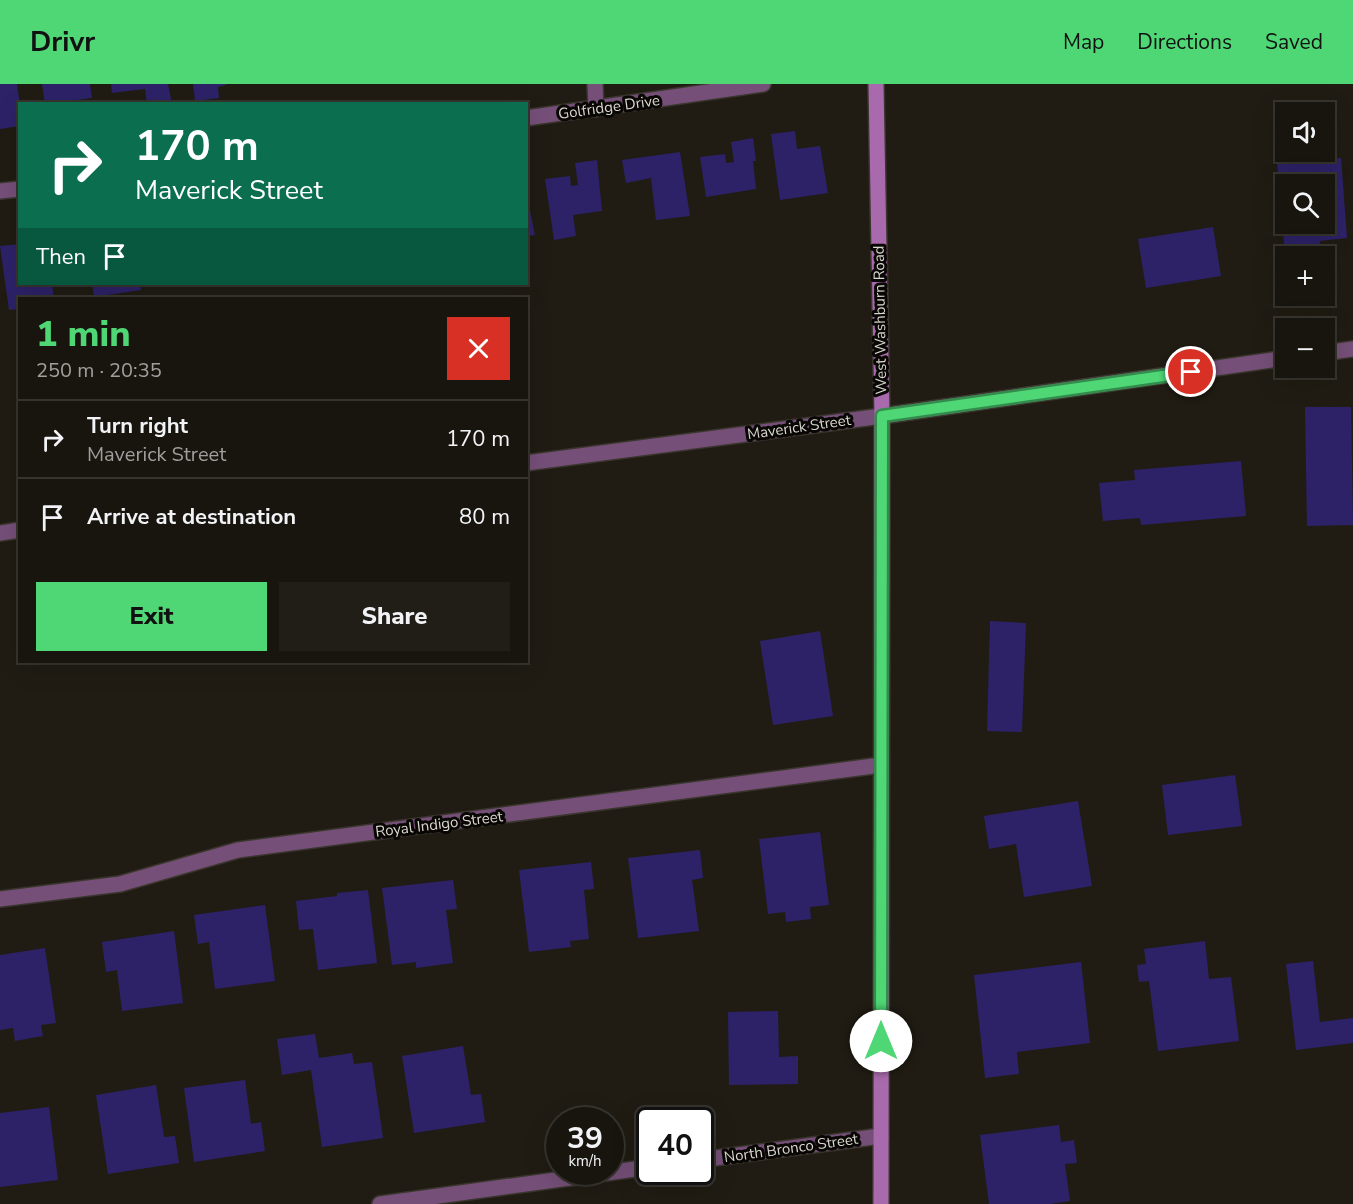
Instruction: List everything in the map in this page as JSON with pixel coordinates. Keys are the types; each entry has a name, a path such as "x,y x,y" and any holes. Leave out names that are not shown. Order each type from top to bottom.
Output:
{"street":[{"path":"595,84 596,109"},
{"name":"Golfridge Drive","path":"528,118 763,84"},
{"name":"West Washburn Road","path":"876,84 882,416 880,1204"},
{"path":"0,191 18,189"},
{"path":"1335,351 1353,349"},
{"name":"Maverick Street","path":"528,463 882,416 1275,360"},
{"path":"0,533 18,530"},
{"name":"Royal Indigo Street","path":"0,899 120,884 238,850 881,765"},
{"name":"North Bronco Street","path":"714,1158 881,1136"},
{"path":"380,1204 636,1169"}],"building":[{"path":"0,84 17,84 20,102 18,126 0,129"},
{"path":"42,84 90,84 92,98 70,102 45,102"},
{"path":"111,84 168,84 172,102 147,102 145,89 112,93"},
{"path":"193,84 226,85 218,87 219,98 195,101"},
{"path":"795,131 797,149 820,146 828,193 780,200 771,134"},
{"path":"753,138 756,189 706,197 700,157 725,154 726,163 734,162 731,142"},
{"path":"680,152 690,216 656,220 651,178 626,183 622,160"},
{"path":"1335,158 1341,158 1347,238 1320,241 1320,246 1284,246 1283,234 1335,234 1335,174 1278,174 1277,163 1335,162"},
{"path":"597,160 602,211 573,215 576,236 554,240 545,179 570,176 571,186 578,185 575,163"},
{"path":"528,201 535,235 528,236"},
{"path":"1213,227 1221,276 1146,288 1138,239"},
{"path":"18,244 18,285 52,285 54,297 18,297 18,309 9,310 0,246"},
{"path":"92,285 140,285 141,290 94,297"},
{"path":"1305,407 1351,407 1353,525 1307,526"},
{"path":"1241,461 1246,516 1141,525 1140,518 1103,521 1099,483 1135,480 1134,470"},
{"path":"990,621 1026,623 1022,732 987,731"},
{"path":"820,631 833,716 773,725 760,641"},
{"path":"1235,775 1242,826 1168,835 1162,785"},
{"path":"1078,801 1092,886 1024,897 1016,844 989,849 984,816"},
{"path":"820,832 829,905 810,907 811,919 786,922 785,912 768,914 759,839"},
{"path":"700,850 703,878 692,880 699,931 638,938 628,858"},
{"path":"591,862 594,889 584,890 589,939 570,941 571,947 529,952 519,870"},
{"path":"453,880 457,909 446,910 453,963 416,968 416,962 392,965 382,888"},
{"path":"368,890 377,963 318,970 313,929 299,930 296,901"},
{"path":"265,905 275,981 215,989 209,942 198,944 194,915"},
{"path":"174,931 183,1003 122,1011 117,970 106,972 102,942"},
{"path":"1205,941 1209,979 1231,977 1239,1041 1158,1051 1149,981 1139,982 1137,965 1146,964 1144,949"},
{"path":"45,948 56,1023 41,1025 43,1036 15,1041 13,1028 0,1030 0,955"},
{"path":"1313,961 1320,1022 1353,1018 1353,1043 1296,1050 1286,964"},
{"path":"1081,962 1090,1043 1017,1052 1019,1074 985,1078 974,975"},
{"path":"778,1011 779,1057 798,1056 798,1084 729,1085 728,1012"},
{"path":"315,1034 319,1058 352,1053 354,1064 372,1062 383,1138 322,1147 311,1070 282,1075 277,1039"},
{"path":"463,1046 471,1095 481,1094 485,1122 414,1133 402,1056"},
{"path":"245,1080 251,1124 261,1122 265,1151 194,1162 184,1088"},
{"path":"156,1085 164,1137 175,1136 179,1163 108,1174 96,1095"},
{"path":"49,1107 58,1180 0,1187 0,1113"},
{"path":"1059,1125 1061,1142 1074,1140 1077,1163 1065,1164 1070,1201 1050,1204 989,1204 980,1135"}],"route":[{"path":"881,1041 882,416 1191,372"}]}
